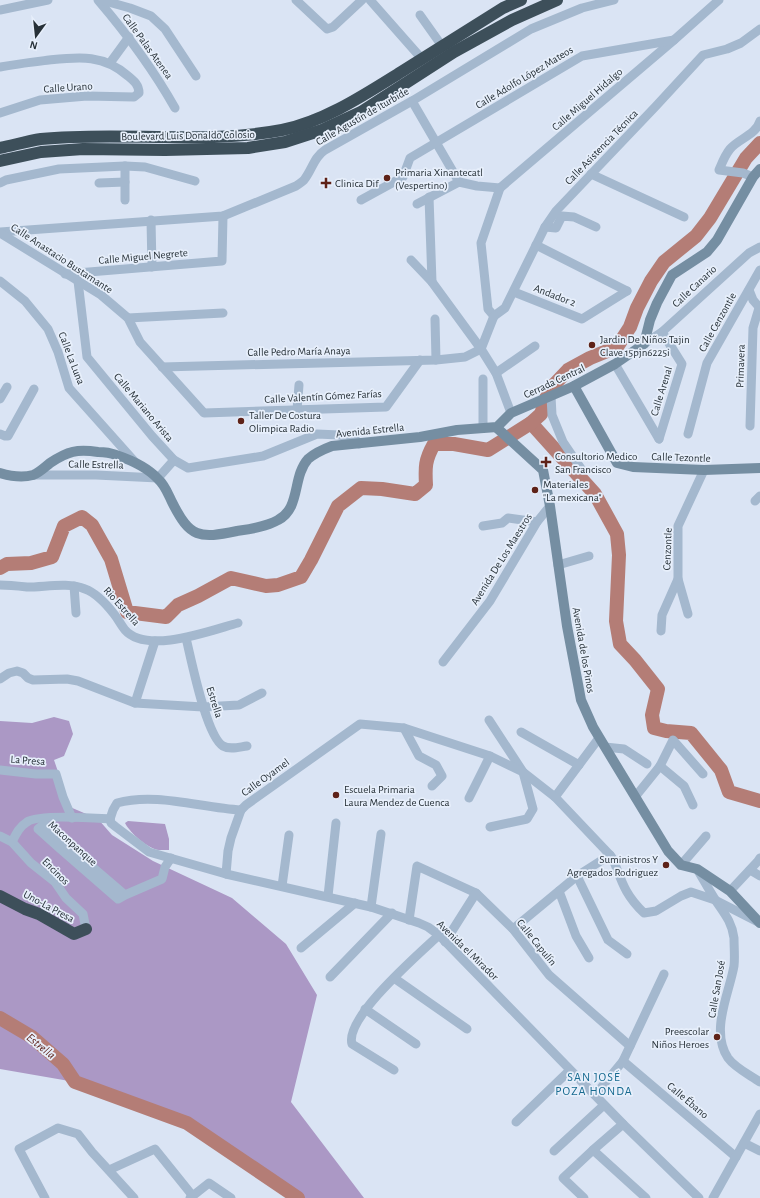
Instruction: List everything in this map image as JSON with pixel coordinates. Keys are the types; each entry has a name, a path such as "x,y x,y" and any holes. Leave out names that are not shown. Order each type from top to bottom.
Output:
{"highway":[{"name":"Boulevard Luis Donaldo Colosio","path":"0,148 47,139 83,137 164,138 248,135 284,129 318,119 356,100 503,8 521,0"},
{"name":"Boulevard Luis Donaldo Colosio","path":"0,161 41,152 69,150 248,148 278,143 322,130 362,112 454,52 512,20 557,0"},
{"name":"Uno-La Presa","path":"0,896 39,914 74,934 86,929"}],"street":[{"path":"0,10 48,0"},
{"path":"100,0 130,8 151,16 165,29 196,76"},
{"name":"Calle Palas Atenea","path":"100,0 129,37 161,84 175,108"},
{"path":"296,0 327,29 333,27 362,0"},
{"path":"370,0 422,59"},
{"name":"Calle Agustín de Iturbide","path":"0,232 223,216 296,186 304,180 320,153 412,101 531,29 582,8 614,0"},
{"name":"Calle Miguel Hidalgo","path":"500,188 719,0"},
{"path":"420,16 442,46"},
{"name":"Calle Asistencia Técnica","path":"494,316 506,308 545,227 556,210 704,55 741,44 760,29"},
{"path":"0,67 21,63 79,57 97,59 110,63 129,37"},
{"name":"Calle Adolfo López Mateos","path":"361,200 403,177 410,158 582,56 674,40"},
{"name":"Calle Urano","path":"0,114 40,100 87,96 134,97 139,93 136,83 124,72 110,63"},
{"path":"379,100 388,114"},
{"path":"412,101 459,182"},
{"path":"760,121 759,125 748,135 730,148 720,170 748,175 760,169"},
{"path":"125,166 125,200"},
{"path":"0,183 6,180 59,169 125,166 145,167 195,181"},
{"path":"591,174 684,217"},
{"path":"644,344 653,314 672,275 707,252 717,240 748,175"},
{"path":"99,183 125,182"},
{"path":"416,204 459,182 477,186 500,188 481,243 488,309 494,316 481,349"},
{"path":"428,198 432,282"},
{"name":"Calle Miguel Negrete","path":"65,274 222,261 223,216"},
{"path":"545,227 556,228 562,216 574,217 596,227"},
{"path":"151,220 152,267"},
{"name":"Calle Anastacio Bustamante","path":"0,232 65,274 101,295 128,318 140,342 204,413"},
{"name":"Andador 2","path":"514,292 582,319 628,291 536,245"},
{"name":"Calle Canario","path":"644,344 662,332 725,273 749,253 760,247"},
{"path":"411,260 432,282 481,349 496,373 511,413"},
{"name":"Calle Cenzontle","path":"688,434 708,363 760,270"},
{"name":"Calle La Luna","path":"0,281 25,302 48,329 58,352 68,388 136,463"},
{"name":"Calle Mariano Arista","path":"78,281 87,357 152,436 174,460 188,468 263,456 317,434 339,435 354,438 359,444"},
{"path":"749,290 753,300 760,308"},
{"name":"Primavera","path":"750,426 753,328 760,308"},
{"path":"128,318 223,313"},
{"path":"435,319 436,360"},
{"name":"Calle Arenal","path":"615,364 659,439 682,364 662,332"},
{"name":"Cerrada Central","path":"497,428 511,413 574,386 615,364 644,344"},
{"path":"496,373 536,346"},
{"name":"Calle Pedro María Anaya","path":"162,367 436,360 465,357 481,349"},
{"name":"Calle Valentín Gómez Farías","path":"204,413 386,407 420,360"},
{"path":"482,379 483,428"},
{"path":"298,385 298,410"},
{"name":"Calle Tezontle","path":"574,386 617,463 634,467 704,470 760,468"},
{"path":"0,399 7,387"},
{"path":"0,434 8,436 34,389"},
{"path":"551,396 552,416 563,442 582,470"},
{"name":"Avenida Estrella","path":"34,475 51,462 70,452 82,450 115,454 136,463 158,478 164,486 179,517 189,529 197,534 216,536 257,527 278,520 292,506 301,472 308,459 320,450 332,446 420,437 456,430 497,428"},
{"name":"Avenida de los Pinos","path":"497,428 517,445 542,470 550,506 567,626 581,700 602,743 668,852 681,865"},
{"path":"158,478 174,460"},
{"name":"Cenzontle","path":"661,631 662,615 678,579 678,526 704,470"},
{"path":"0,473 15,476 34,475"},
{"name":"Calle Estrella","path":"34,475 96,474 158,478"},
{"name":"Avenida De Los Maestros","path":"443,662 490,601 537,522 550,506"},
{"path":"483,526 502,523 508,518 537,522"},
{"path":"558,565 589,556"},
{"path":"678,579 688,614"},
{"name":"Rio Estrella","path":"0,585 74,586 84,588 94,593 115,615 125,630 134,636 155,641 186,638 238,623"},
{"path":"74,586 76,614"},
{"name":"Estrella","path":"186,638 203,707 216,739 222,746 231,748 247,746"},
{"path":"135,704 155,641"},
{"path":"0,679 9,673 17,671 33,680 67,679 78,681 135,704 203,707 239,705 262,693"},
{"path":"489,720 523,772 533,809 527,819 490,827"},
{"name":"Calle Oyamel","path":"110,819 112,810 117,803 139,800 175,801 241,810 360,724 404,728"},
{"path":"404,728 490,756 523,772 555,797 610,854 625,891 635,904 644,912 656,910 691,892 715,900 760,923"},
{"path":"404,728 419,756 436,765 442,776 432,786"},
{"path":"521,732 579,765"},
{"path":"635,797 660,766 673,740 703,774"},
{"path":"555,797 579,765 602,743 624,749 647,764"},
{"path":"469,798 490,756"},
{"path":"660,766 684,786 693,805"},
{"name":"La Presa","path":"0,770 36,774 56,774 63,797 72,818"},
{"path":"226,874 230,838 241,810"},
{"path":"12,842 19,829 28,821 44,817 110,819"},
{"name":"Avenida el Mirador","path":"110,819 111,823 116,828 150,852 226,874 355,902 392,913 428,927 439,935 622,1124 699,1198"},
{"name":"Maconpanque","path":"44,824 56,836 125,894 118,899 38,828 44,824"},
{"path":"328,896 336,824"},
{"path":"371,907 380,834"},
{"path":"282,886 289,835"},
{"name":"Encinos","path":"0,836 12,842 31,863 55,882 66,898 83,914 86,929"},
{"path":"706,836 681,865 697,869 730,891 760,923"},
{"path":"513,929 577,876 610,854"},
{"path":"125,894 162,879 165,867 171,858"},
{"path":"730,891 760,858"},
{"name":"Calle Capulín","path":"409,920 417,866 476,893 513,929 549,975 630,1046"},
{"name":"Calle San José","path":"697,869 715,900 728,917 734,937 734,965 722,1016 721,1042 729,1058 741,1069 760,1082"},
{"path":"750,870 760,876"},
{"path":"577,876 608,940 627,954"},
{"path":"559,891 576,936 589,958"},
{"path":"445,942 476,893"},
{"path":"301,948 355,902"},
{"path":"330,977 392,913"},
{"path":"394,1070 352,1044 351,1036 365,1008 439,935"},
{"path":"595,1095 623,1061 664,974"},
{"path":"394,978 467,1029"},
{"path":"365,1008 416,1044"},
{"name":"Calle Ébano","path":"623,1061 736,1157"},
{"path":"516,1122 570,1070"},
{"path":"554,1151 604,1105"},
{"path":"714,1198 760,1114"},
{"path":"584,1198 563,1178 622,1124"},
{"path":"45,1198 19,1149 58,1128 78,1134 92,1152 134,1198"},
{"path":"744,1143 760,1151"},
{"path":"110,1170 154,1149 191,1197 209,1182 231,1198"},
{"path":"593,1150 646,1198"}],"shaded area":[{"path":"54,717 69,721 73,734 64,756 54,760 70,807 98,819 112,835 153,861 232,898 286,944 317,995 291,1102 364,1198 298,1198 187,1123 75,1082 0,1069 0,721 32,723"},
{"path":"128,821 165,824 169,839 169,850 155,849 145,844 127,827 125,823"}],"waterway":[{"path":"0,568 7,564 31,563 52,557 64,526 82,517 92,525 111,559 127,612 166,617 178,605 231,578 266,586 278,585 301,577 338,506 361,488 382,489 415,494 426,485 426,464 434,444 454,444 488,450 531,423 541,414 549,390 568,370 590,358 617,347 630,327 637,308 651,281 664,262 696,236 710,218 746,158 760,143"},
{"path":"531,423 595,494 617,534 619,555 616,621 620,644 658,689 652,715 654,728 666,731 691,733 721,770 729,792 760,801"},
{"path":"0,1018 32,1037 63,1064 75,1082 187,1123 298,1198"}],"place":[{"name":"Primaria Xinantecatl (Vespertino)","path":"387,178"},
{"name":"Clinica Dif","path":"326,183"},
{"name":"Jardin De Niños Tajin Clave 15pjn6225i","path":"592,345"},
{"name":"Taller De Costura Olimpica Radio","path":"241,421"},
{"name":"Consultorio Medico San Francisco","path":"546,462"},
{"name":"Materiales \"La mexicana\"","path":"535,490"},
{"name":"Escuela Primaria Laura Mendez de Cuenca","path":"336,795"},
{"name":"Suministros Y Agregados Rodriguez","path":"666,865"},
{"name":"Preescolar Niños Heroes","path":"717,1037"}],"district":[{"name":"SAN JOSÉ POZA HONDA","path":"594,1084"}]}
